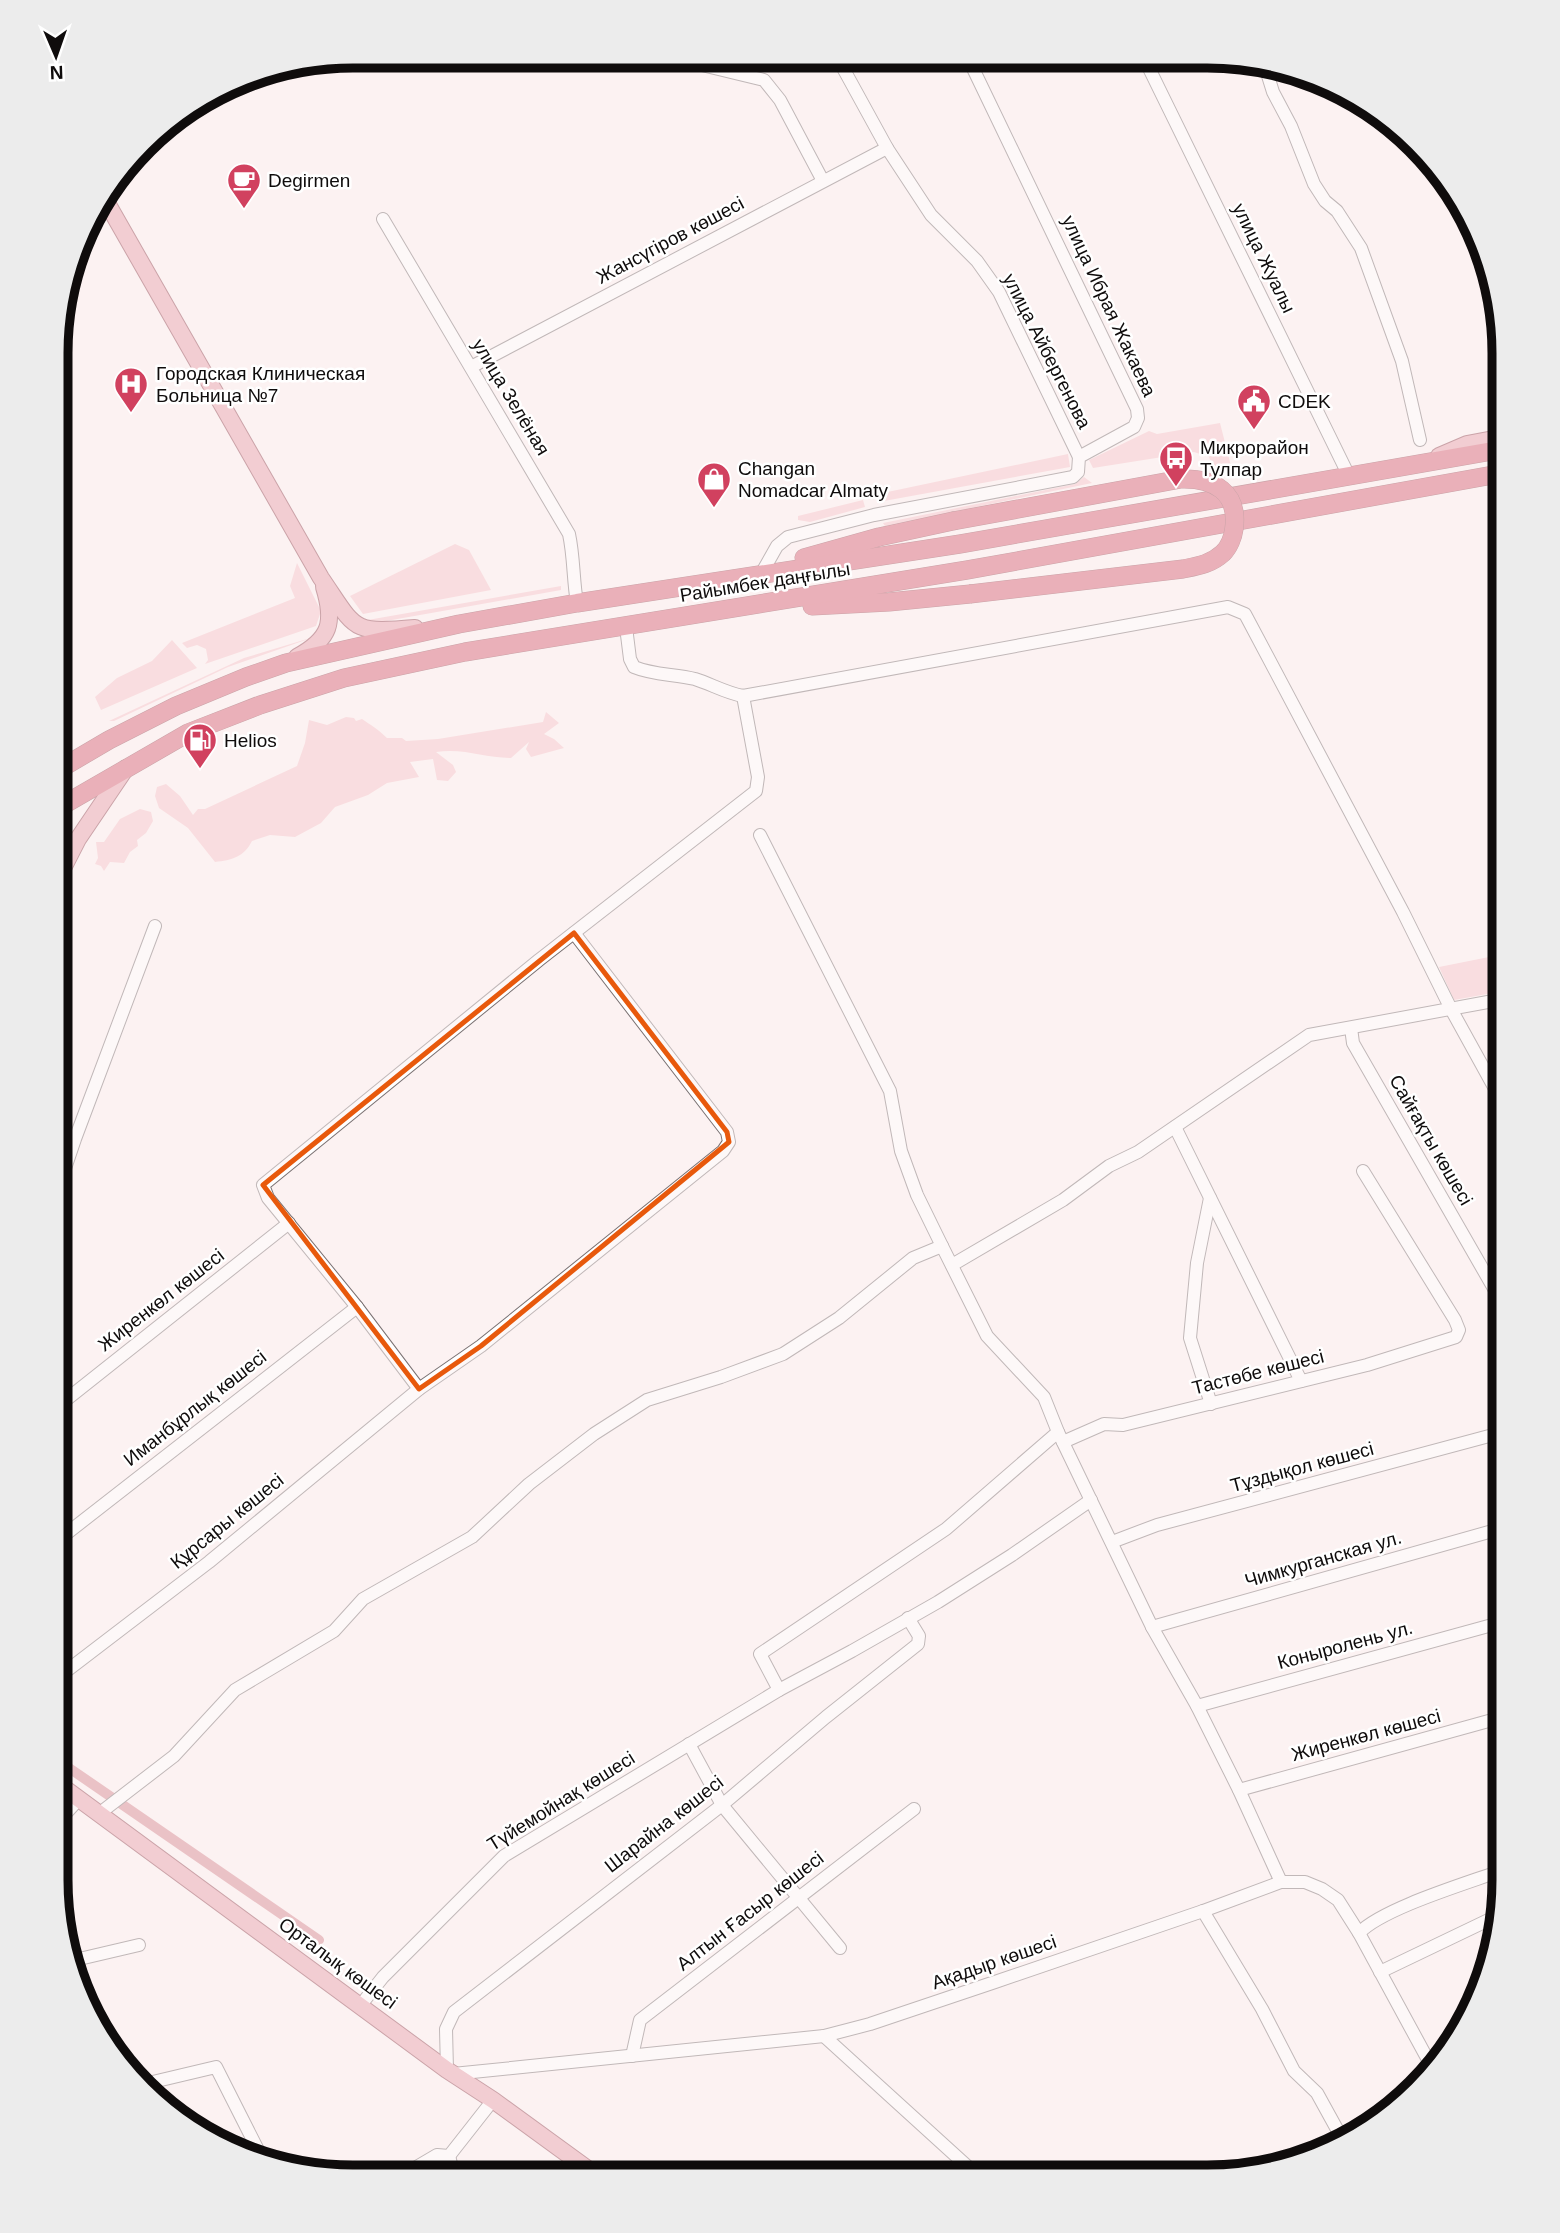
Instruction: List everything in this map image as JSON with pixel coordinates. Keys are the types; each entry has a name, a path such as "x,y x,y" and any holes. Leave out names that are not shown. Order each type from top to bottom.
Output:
{"highway":[{"name":"Райымбек даңғылы","path":"68,764 176,706 286,663 459,624 577,603 960,544 1492,451"},
{"name":"Райымбек даңғылы","path":"68,802 188,733 260,705 344,678 465,652 967,570 1492,475"},
{"path":"729,579 879,537 1181,479 1201,478 1219,486 1231,501 1235,517 1233,538 1224,552 1207,564 1184,569 889,602 735,609"}],"main road":[{"path":"109,206 321,578 350,620 361,628 379,631 459,624"},
{"path":"1423,463 1467,444 1492,440"},
{"path":"1466,480 1492,481"},
{"path":"286,663 314,648 324,639 329,626 328,600 321,578"},
{"path":"68,857 128,766"},
{"name":"Орталық көшесі","path":"68,1790 450,2072 582,2165"}],"street":[{"path":"714,68 764,80 780,100 822,181"},
{"name":"улица Айбергенова","path":"843,68 887,148 931,215 977,261 999,292 1079,457"},
{"name":"улица Ибрая Жакаева","path":"874,515 1073,477 1078,471 1079,457 1134,426 1138,418 1137,409 973,68"},
{"name":"улица Жуалы","path":"1149,68 1349,476"},
{"path":"1268,75 1314,184 1325,201 1338,211 1361,248 1402,362 1420,440"},
{"name":"Жансүгіров көшесі","path":"471,367 887,148"},
{"name":"улица Зелёная","path":"383,219 569,534 573,554 572,579 577,603"},
{"path":"764,569 777,545 788,537 874,515 879,537"},
{"path":"626,626 630,659 634,667 647,672 698,680 722,691 743,696 1228,607 1245,614 1492,1083"},
{"path":"419,1389 357,1307 268,1198 263,1189 265,1181 756,791 758,776 743,696"},
{"path":"761,835 890,1091 901,1151 917,1195 942,1246 987,1336 1044,1397 1152,1627 1197,1706 1281,1882"},
{"path":"68,1160 155,926"},
{"name":"Құрсары көшесі","path":"68,1670 209,1562 419,1389 481,1346 723,1151 729,1142 727,1132 575,933"},
{"path":"952,1265 1063,1200 1109,1166 1138,1152 1309,1035 1492,1001"},
{"name":"Сайғақты көшесі","path":"1351,1028 1353,1043 1492,1285"},
{"path":"1175,1127 1301,1381"},
{"name":"Тастөбе көшесі","path":"1061,1437 1104,1423 1123,1425 1211,1404 1455,1337 1459,1330 1455,1320 1363,1171"},
{"path":"1210,1198 1197,1264 1190,1338 1211,1404"},
{"name":"Жиренкөл көшесі","path":"68,1398 289,1223"},
{"path":"100,1813 174,1756 235,1690 334,1631 363,1599 472,1536 529,1484 594,1434 647,1400 783,1354 839,1318 913,1258 942,1246"},
{"name":"Иманбұрлық көшесі","path":"68,1532 357,1307"},
{"name":"Тұздықол көшесі","path":"1112,1542 1157,1525 1492,1435"},
{"path":"779,1690 760,1654 946,1529 1061,1437"},
{"name":"Түйемойнақ көшесі","path":"360,2006 383,1977 504,1856 779,1690 852,1651 1012,1555 1091,1500"},
{"name":"Чимкурганская ул.","path":"1152,1627 1492,1531"},
{"name":"Шарайна көшесі","path":"450,2072 446,2029 454,2012 722,1805 918,1644 919,1636 908,1618"},
{"name":"Коныролень ул.","path":"1197,1706 1492,1625"},
{"name":"Жиренкөл көшесі","path":"1239,1790 1492,1720"},
{"path":"689,1744 722,1805 840,1948"},
{"path":"68,1811 80,1798"},
{"name":"Алтын Ғасыр көшесі","path":"632,2056 640,2020 914,1809"},
{"path":"1359,1933 1367,1924 1492,1874"},
{"name":"Ақадыр көшесі","path":"450,2072 824,2036 870,2024 1203,1912 1281,1882 1305,1882 1338,1900 1359,1933 1428,2059"},
{"path":"1203,1912 1262,2009 1294,2071 1317,2093 1339,2132"},
{"path":"1380,1972 1489,1920"},
{"path":"79,1959 139,1945"},
{"path":"824,2036 966,2165"},
{"path":"153,2082 216,2067 257,2148"},
{"path":"449,2156 493,2100"},
{"path":"420,2165 437,2155 449,2156"},
{"path":"449,2156 451,2165"}],"highlighted area":[{"path":"574,933 727,1132 729,1142 481,1346 419,1389 263,1185"}],"shaded area":[{"path":"1220,423 1232,470 1216,474 1209,457 1194,452 1093,468 1089,460 1149,431 1157,434"},
{"path":"1068,454 1070,467 884,501 878,494"},
{"path":"1084,477 1092,483 885,526 883,523 1075,484"},
{"path":"863,500 865,507 810,522 798,520 798,516"},
{"path":"455,544 469,550 491,590 363,614 350,596"},
{"path":"297,563 321,611 316,626 205,664 208,660 206,649 197,645 187,648 182,643 295,598 290,586"},
{"path":"561,586 561,590 375,623 362,621"},
{"path":"317,636 228,667 109,721 244,658"},
{"path":"172,640 197,668 101,710 95,697 117,678 152,661"},
{"path":"546,712 559,723 544,734 564,748 531,757 526,749 529,742 511,758 456,751 436,752 453,765 456,772 448,781 437,780 433,759 410,762 419,777 387,783 368,795 335,807 321,823 295,837 270,835 252,841 241,854 227,860 215,862 188,828 159,808 155,796 157,787 166,784 180,796 193,815 198,809 205,809 297,766 309,720 327,725 346,717 356,721 362,719 387,738 402,738 406,741 438,739 543,722"},
{"path":"140,809 151,812 153,821 146,833 137,840 138,846 130,852 124,863 110,862 104,871 101,866 95,864 98,858 96,842 104,842 120,819"},
{"path":"1492,956 1492,993 1454,1000 1439,967"}],"waterway":[{"path":"68,1767 319,1940"}],"place":[{"name":"Degirmen","path":"244,210"},
{"name":"Городская Клиническая Больница №7","path":"131,414"},
{"name":"CDEK","path":"1254,431"},
{"name":"Микрорайон Тулпар","path":"1176,488"},
{"name":"Changan Nomadcar Almaty","path":"714,509"},
{"name":"Helios","path":"200,770"}]}
